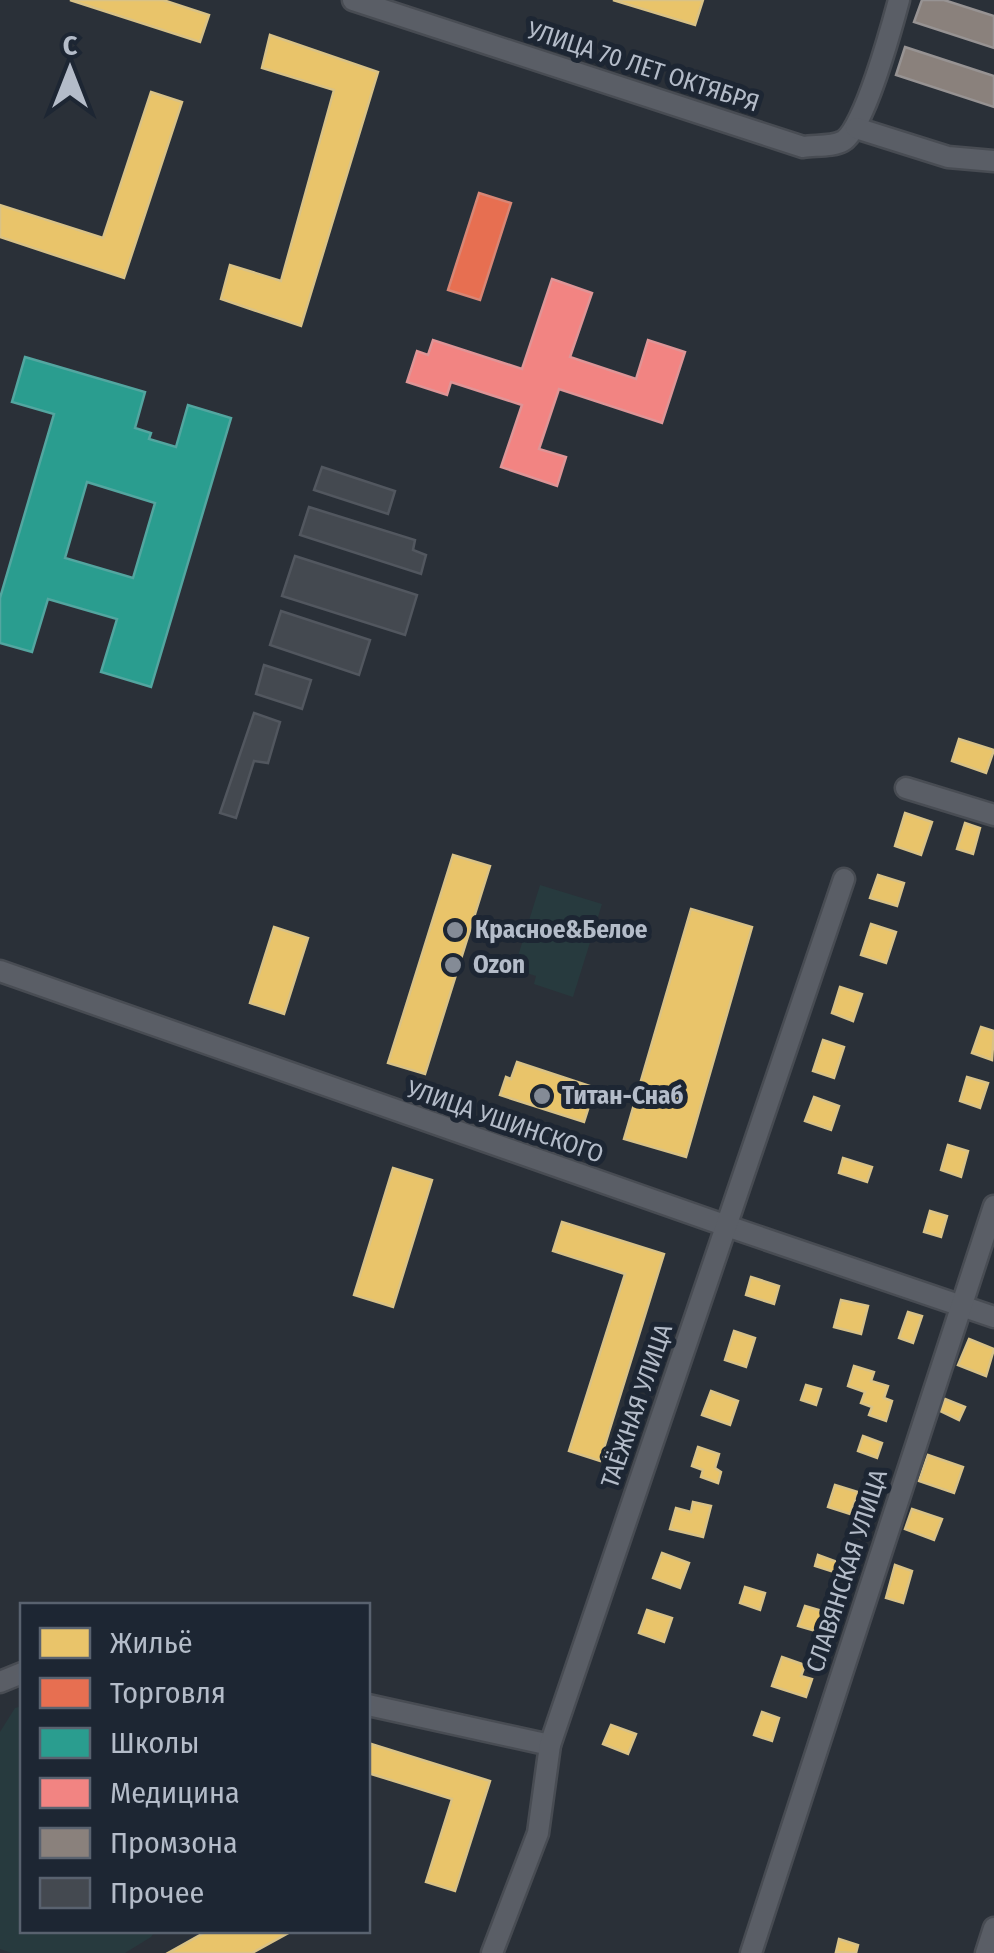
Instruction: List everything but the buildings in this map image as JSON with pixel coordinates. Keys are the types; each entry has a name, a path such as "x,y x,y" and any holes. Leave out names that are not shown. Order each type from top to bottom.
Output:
{"street":[{"name":"УЛИЦА 70 ЛЕТ ОКТЯБРЯ","path":"353,0 803,147 842,142 856,128"},
{"path":"899,0 880,66 856,128 948,158 994,161"},
{"path":"906,788 994,815"},
{"name":"ТАЁЖНАЯ УЛИЦА","path":"492,1953 538,1833 550,1745 844,879"},
{"name":"УЛИЦА УШИНСКОГО","path":"0,971 994,1316"},
{"name":"СЛАВЯНСКАЯ УЛИЦА","path":"751,1953 994,1206"},
{"path":"370,1704 550,1745"},
{"path":"986,1953 994,1928"}],"green space":[{"path":"540,885 602,904 573,997 534,984 536,976 514,969"},
{"path":"20,1707 20,1933 154,1933 125,1953 12,1953 0,1949 0,1732 15,1708"}],"place":[{"name":"Красное&Белое","path":"455,930"},
{"name":"Ozon","path":"453,965"},
{"name":"Титан-Снаб","path":"542,1096"}]}
